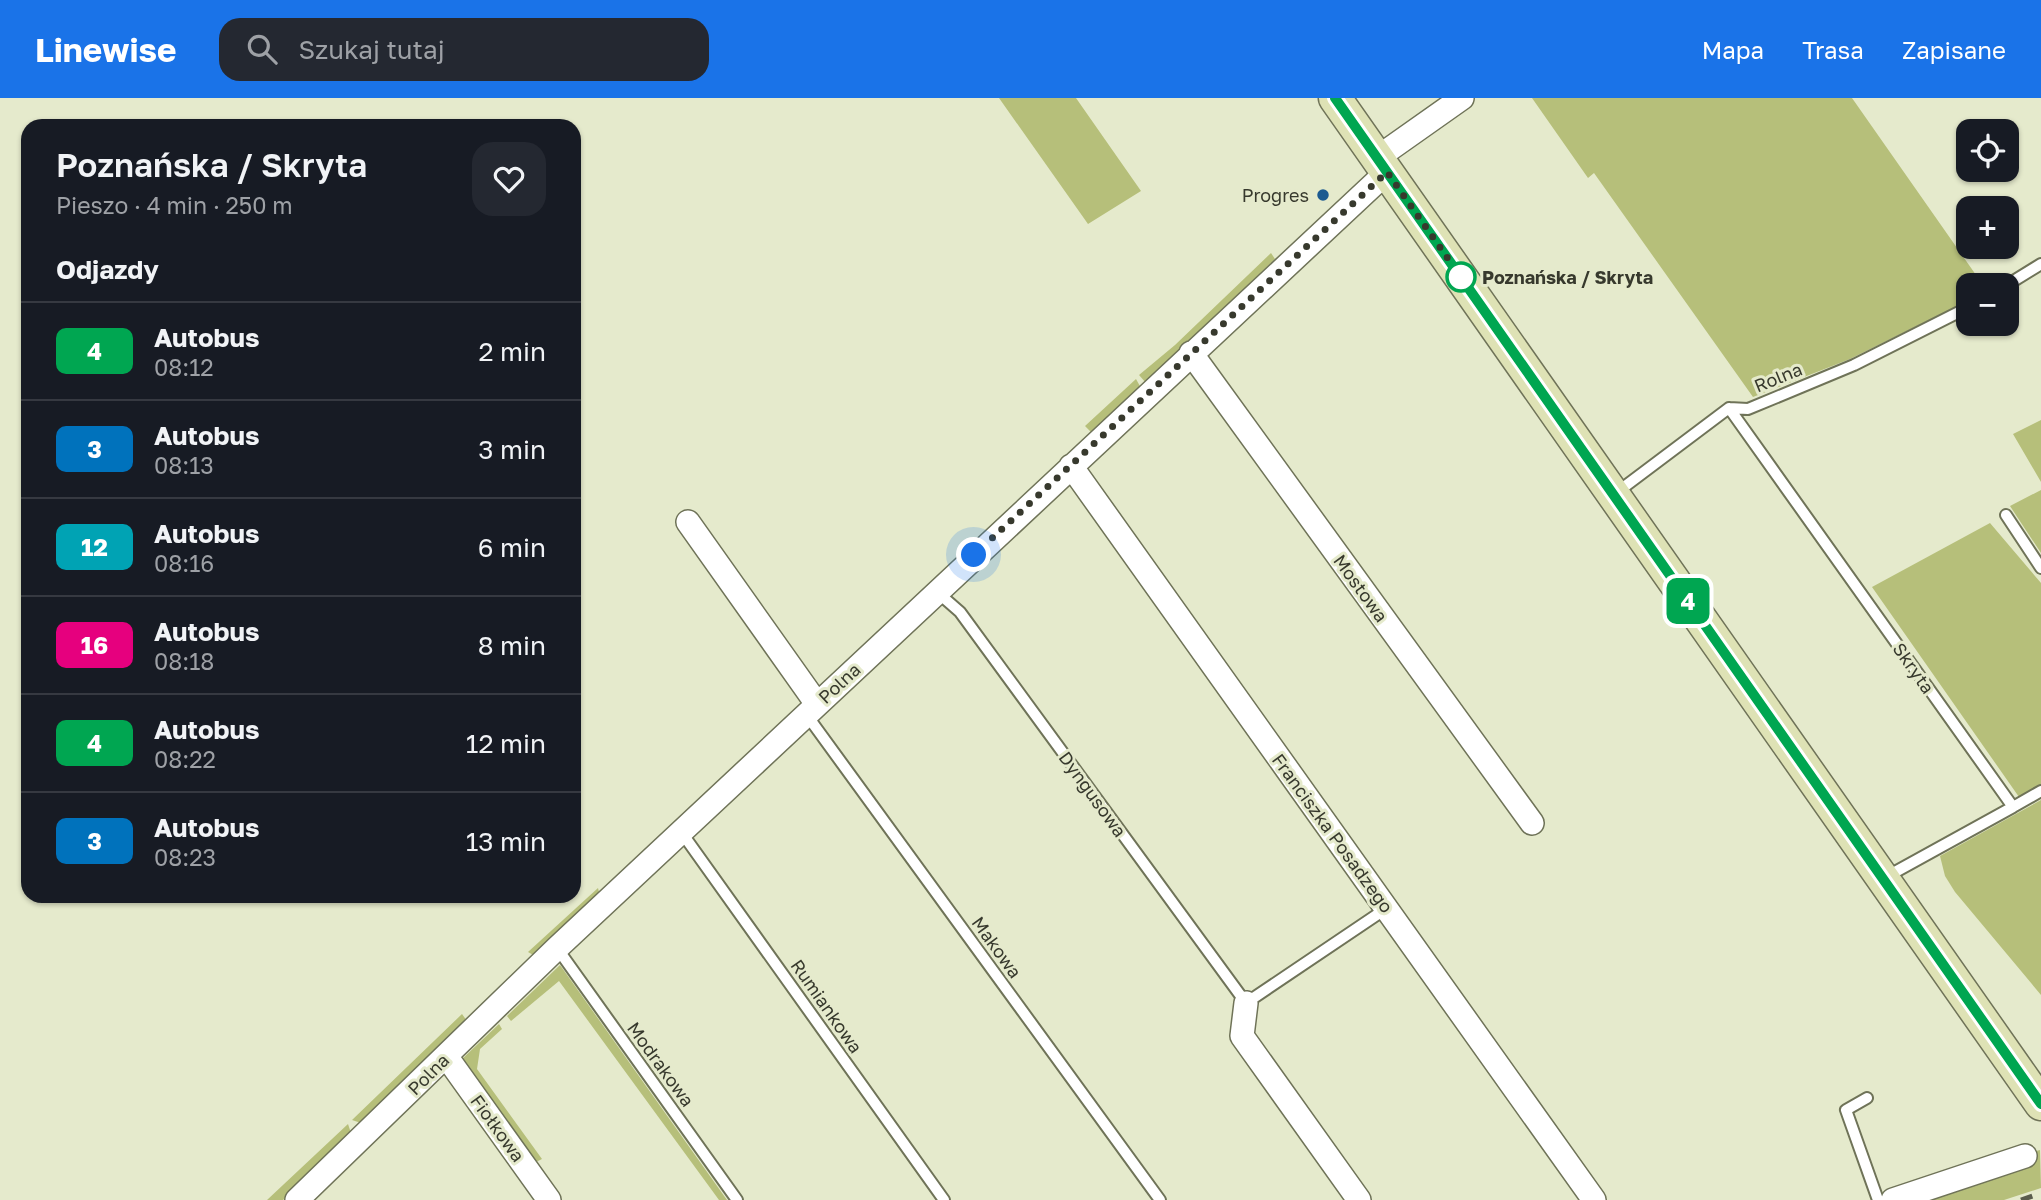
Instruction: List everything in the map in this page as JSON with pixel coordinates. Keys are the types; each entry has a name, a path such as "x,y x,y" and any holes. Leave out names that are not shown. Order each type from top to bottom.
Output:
{"main road":[{"path":"1335,98 2041,1104"}],"street":[{"path":"1382,165 1462,98"},
{"name":"Polna","path":"304,1198 557,948 1191,353 1382,165"},
{"name":"Mostowa","path":"1191,353 1532,823"},
{"name":"Franciszka Posadzego","path":"1071,466 1594,1200"},
{"path":"688,522 811,709"},
{"path":"1246,1003 1242,1036 1359,1200"},
{"name":"Fiołkowa","path":"446,1056 550,1200"},
{"path":"1893,1200 2025,1156"}],"lane":[{"path":"2019,278 2041,264"},
{"name":"Rolna","path":"1613,494 1729,408 1748,409 1854,365 1956,314"},
{"name":"Skryta","path":"1729,408 2013,807"},
{"path":"2006,515 2041,568"},
{"name":"Dyngusowa","path":"936,591 960,612 1246,1003"},
{"name":"Makowa","path":"811,709 1160,1200"},
{"path":"1883,879 1905,864 2041,791"},
{"name":"Rumiankowa","path":"682,833 944,1200"},
{"path":"1246,1003 1387,908"},
{"name":"Modrakowa","path":"557,948 737,1200"},
{"path":"1867,1098 1846,1110 1878,1200"}],"green space":[{"path":"999,98 1076,98 1141,191 1088,224"},
{"path":"1532,98 1852,98 1956,246 1956,259 1965,259 1975,273 1956,273 1956,306 1850,359 1753,397 1594,173 1588,178"},
{"path":"1271,253 1275,259 1146,383 1139,375 1175,345"},
{"path":"1136,379 1141,388 1092,433 1085,426"},
{"path":"2041,420 2041,482 2013,434"},
{"path":"2041,490 2041,553 2010,506"},
{"path":"1990,523 2041,583 2041,785 2019,797 1872,587"},
{"path":"2041,800 2041,995 1955,892 1945,876 1940,856"},
{"path":"598,888 600,896 535,956 528,952"},
{"path":"560,965 727,1200 719,1200 559,981 511,1021 507,1016"},
{"path":"462,1014 467,1021 361,1123 352,1120"},
{"path":"499,1024 502,1029 480,1049 477,1069 542,1159 530,1165 461,1060"},
{"path":"348,1124 352,1136 283,1200 267,1200"},
{"path":"2040,1150 2041,1188 2004,1200 1921,1200 2029,1167 2036,1159 2036,1151"}],"railway":[{"path":"2021,1200 2041,1193"}],"bus line":[{"name":"4","path":"1335,98 2041,1104"}],"place":[{"name":"Progres","path":"1323,195"},
{"name":"Poznańska / Skryta","path":"1461,277"}],"route":[{"path":"974,555 1363,191 1387,172 1461,277"}]}
